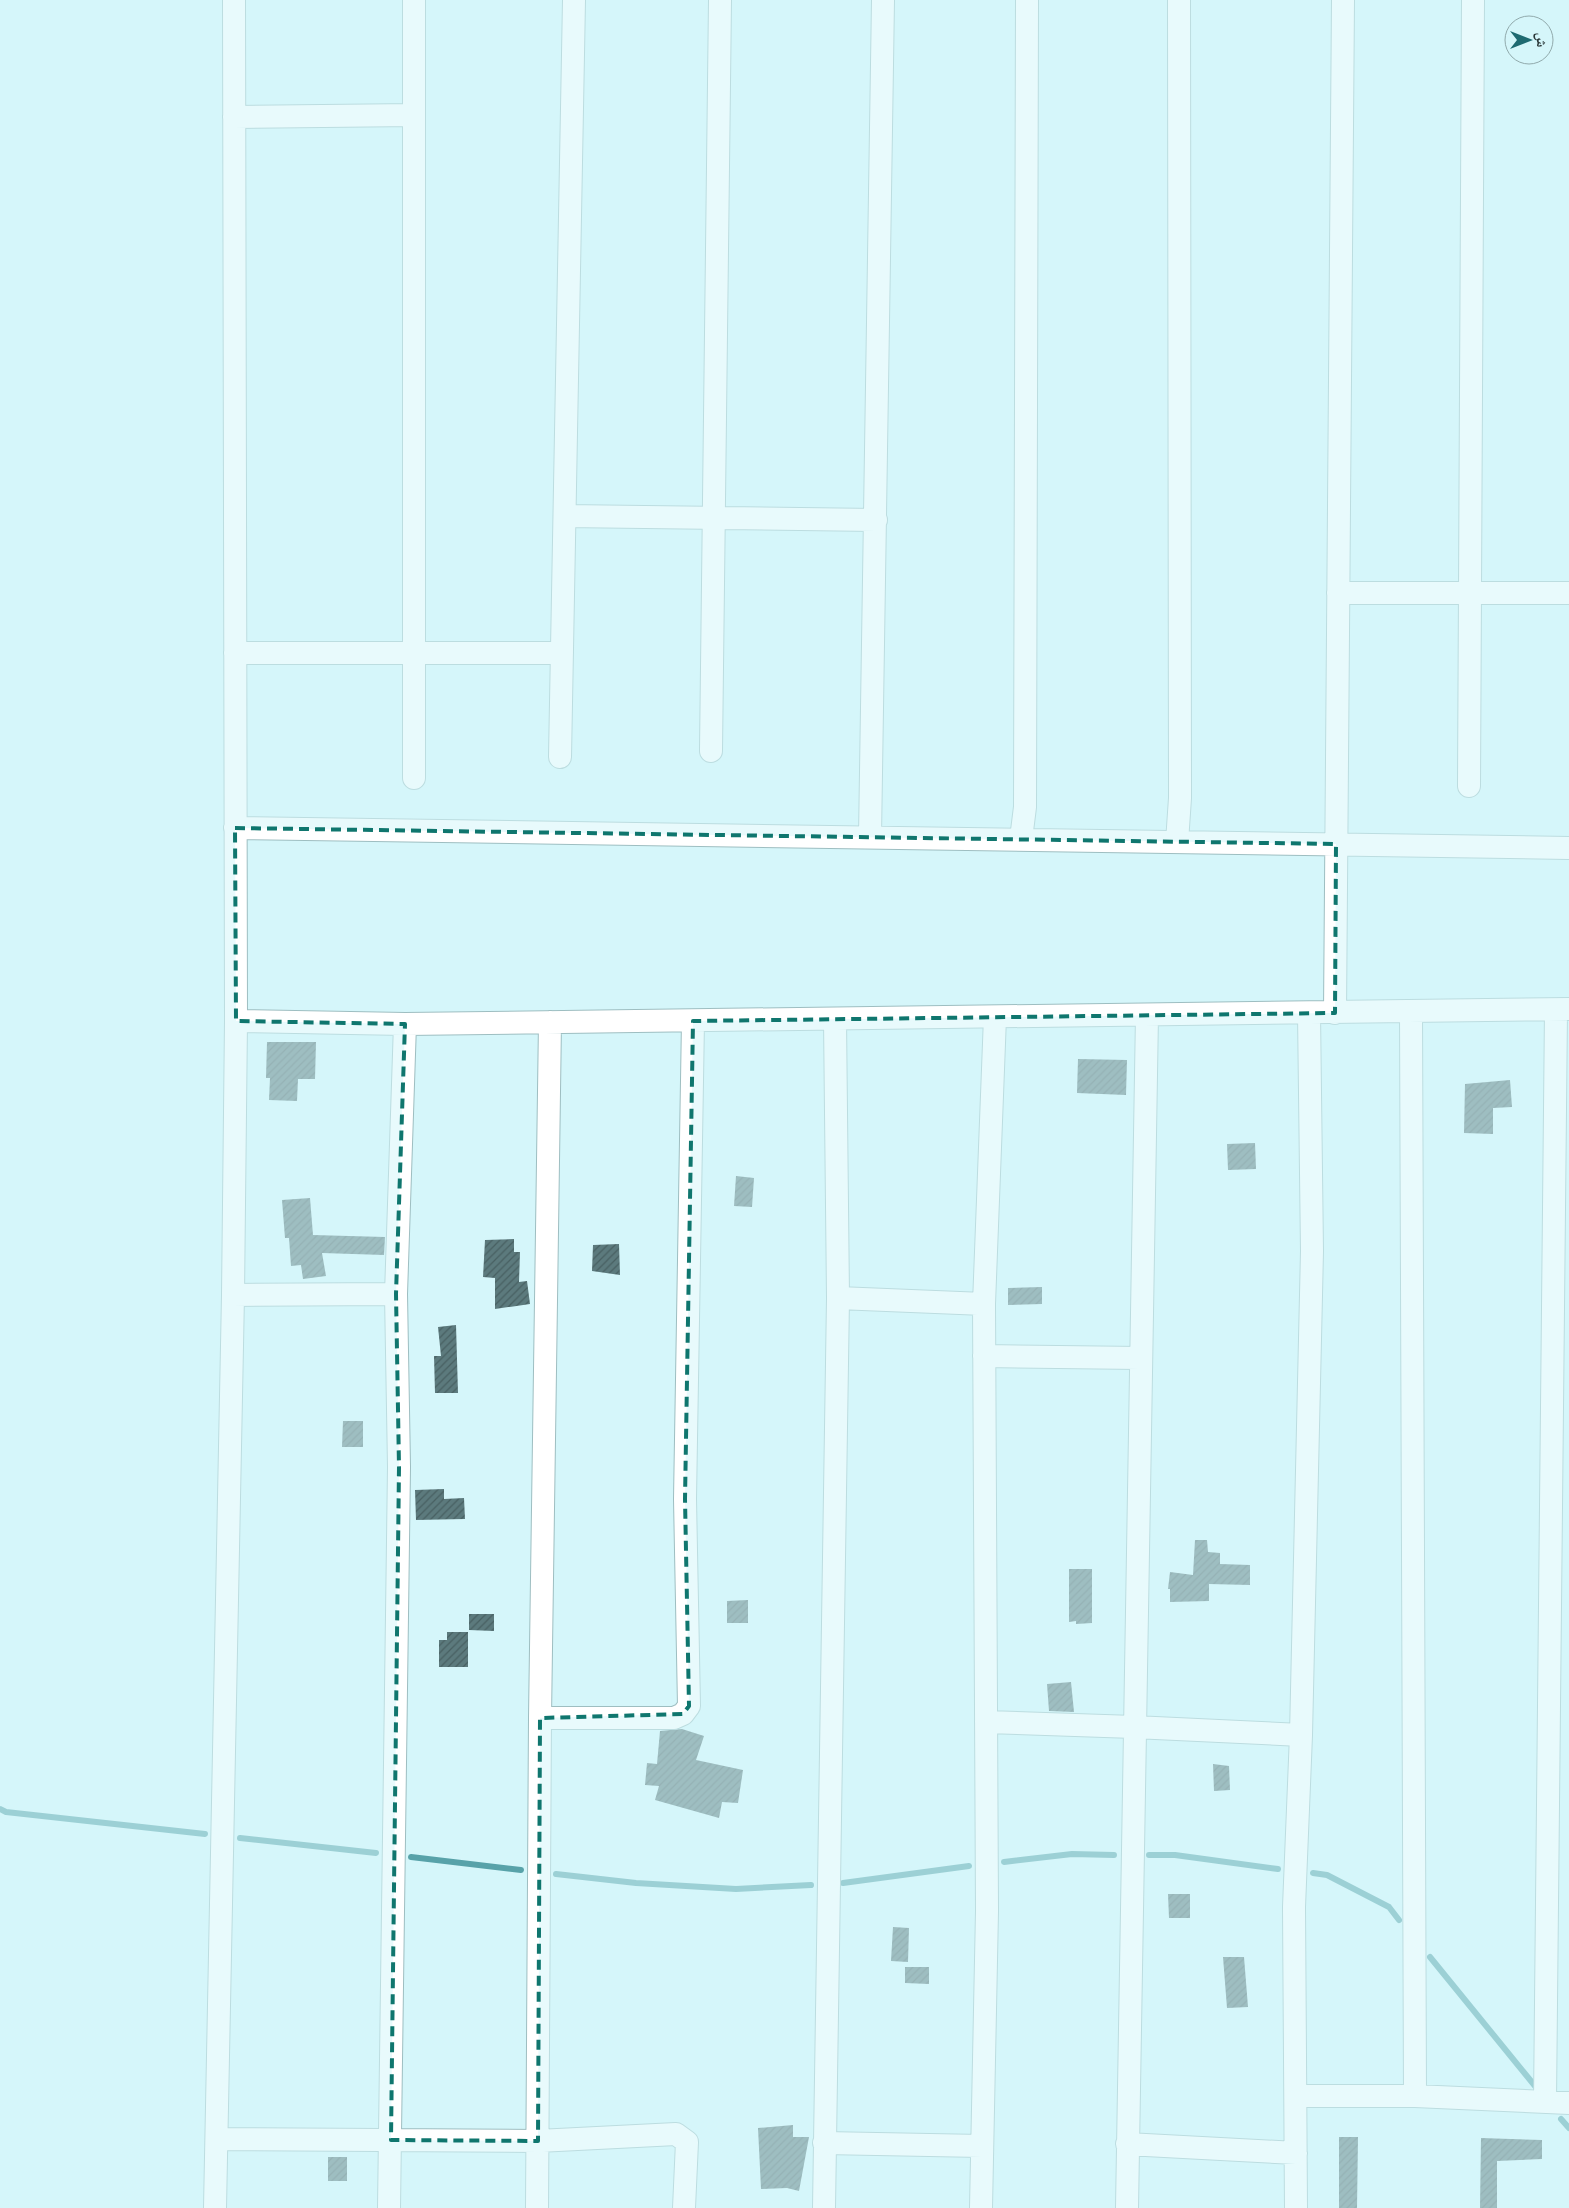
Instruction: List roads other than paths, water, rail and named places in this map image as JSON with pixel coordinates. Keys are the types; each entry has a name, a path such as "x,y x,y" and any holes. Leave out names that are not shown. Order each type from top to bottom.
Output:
{"street":[{"path":"215,2208 233,1295 236,1021 234,0"},
{"path":"414,0 414,778"},
{"path":"560,756 574,0"},
{"path":"711,751 720,0"},
{"path":"870,837 883,0"},
{"path":"1021,839 1025,807 1026,0"},
{"path":"1177,842 1180,798 1178,0"},
{"path":"1335,1013 1342,0"},
{"path":"1469,786 1473,0"},
{"path":"234,117 414,116"},
{"path":"565,516 876,520"},
{"path":"1338,592 1569,592"},
{"path":"235,653 562,653"},
{"path":"236,828 1569,848"},
{"path":"236,1021 405,1024 1563,1010 1545,2102"},
{"path":"1411,1011 1415,2096"},
{"path":"1296,2208 1294,1907 1301,1736 1312,1251 1310,1013"},
{"path":"1126,2208 1147,1015"},
{"path":"981,2208 987,1911 984,1304 995,1017"},
{"path":"824,2208 838,1298 835,1019"},
{"path":"540,1718 674,1718 683,1714 689,1706 685,1499 693,1021"},
{"path":"537,2208 540,1718 550,1022"},
{"path":"389,2208 399,1467 396,1294 405,1024"},
{"path":"233,1295 396,1294"},
{"path":"838,1298 984,1304"},
{"path":"984,1356 1140,1358"},
{"path":"986,1722 1134,1726 1301,1736"},
{"path":"1296,2096 1415,2096 1569,2103"},
{"path":"217,2139 538,2141 676,2134 687,2142 684,2208"},
{"path":"824,2143 982,2146"},
{"path":"1127,2144 1296,2153"}],"waterway":[{"path":"0,1809 6,1812 205,1834"},
{"path":"240,1838 376,1853"},
{"path":"1004,1862 1072,1854 1114,1855"},
{"path":"1149,1855 1175,1855 1278,1869"},
{"path":"411,1857 521,1870"},
{"path":"843,1883 969,1866"},
{"path":"1313,1873 1327,1875 1389,1907 1399,1920"},
{"path":"556,1874 636,1883 736,1889 811,1885"},
{"path":"1430,1957 1535,2086"},
{"path":"1561,2119 1569,2128"}]}
